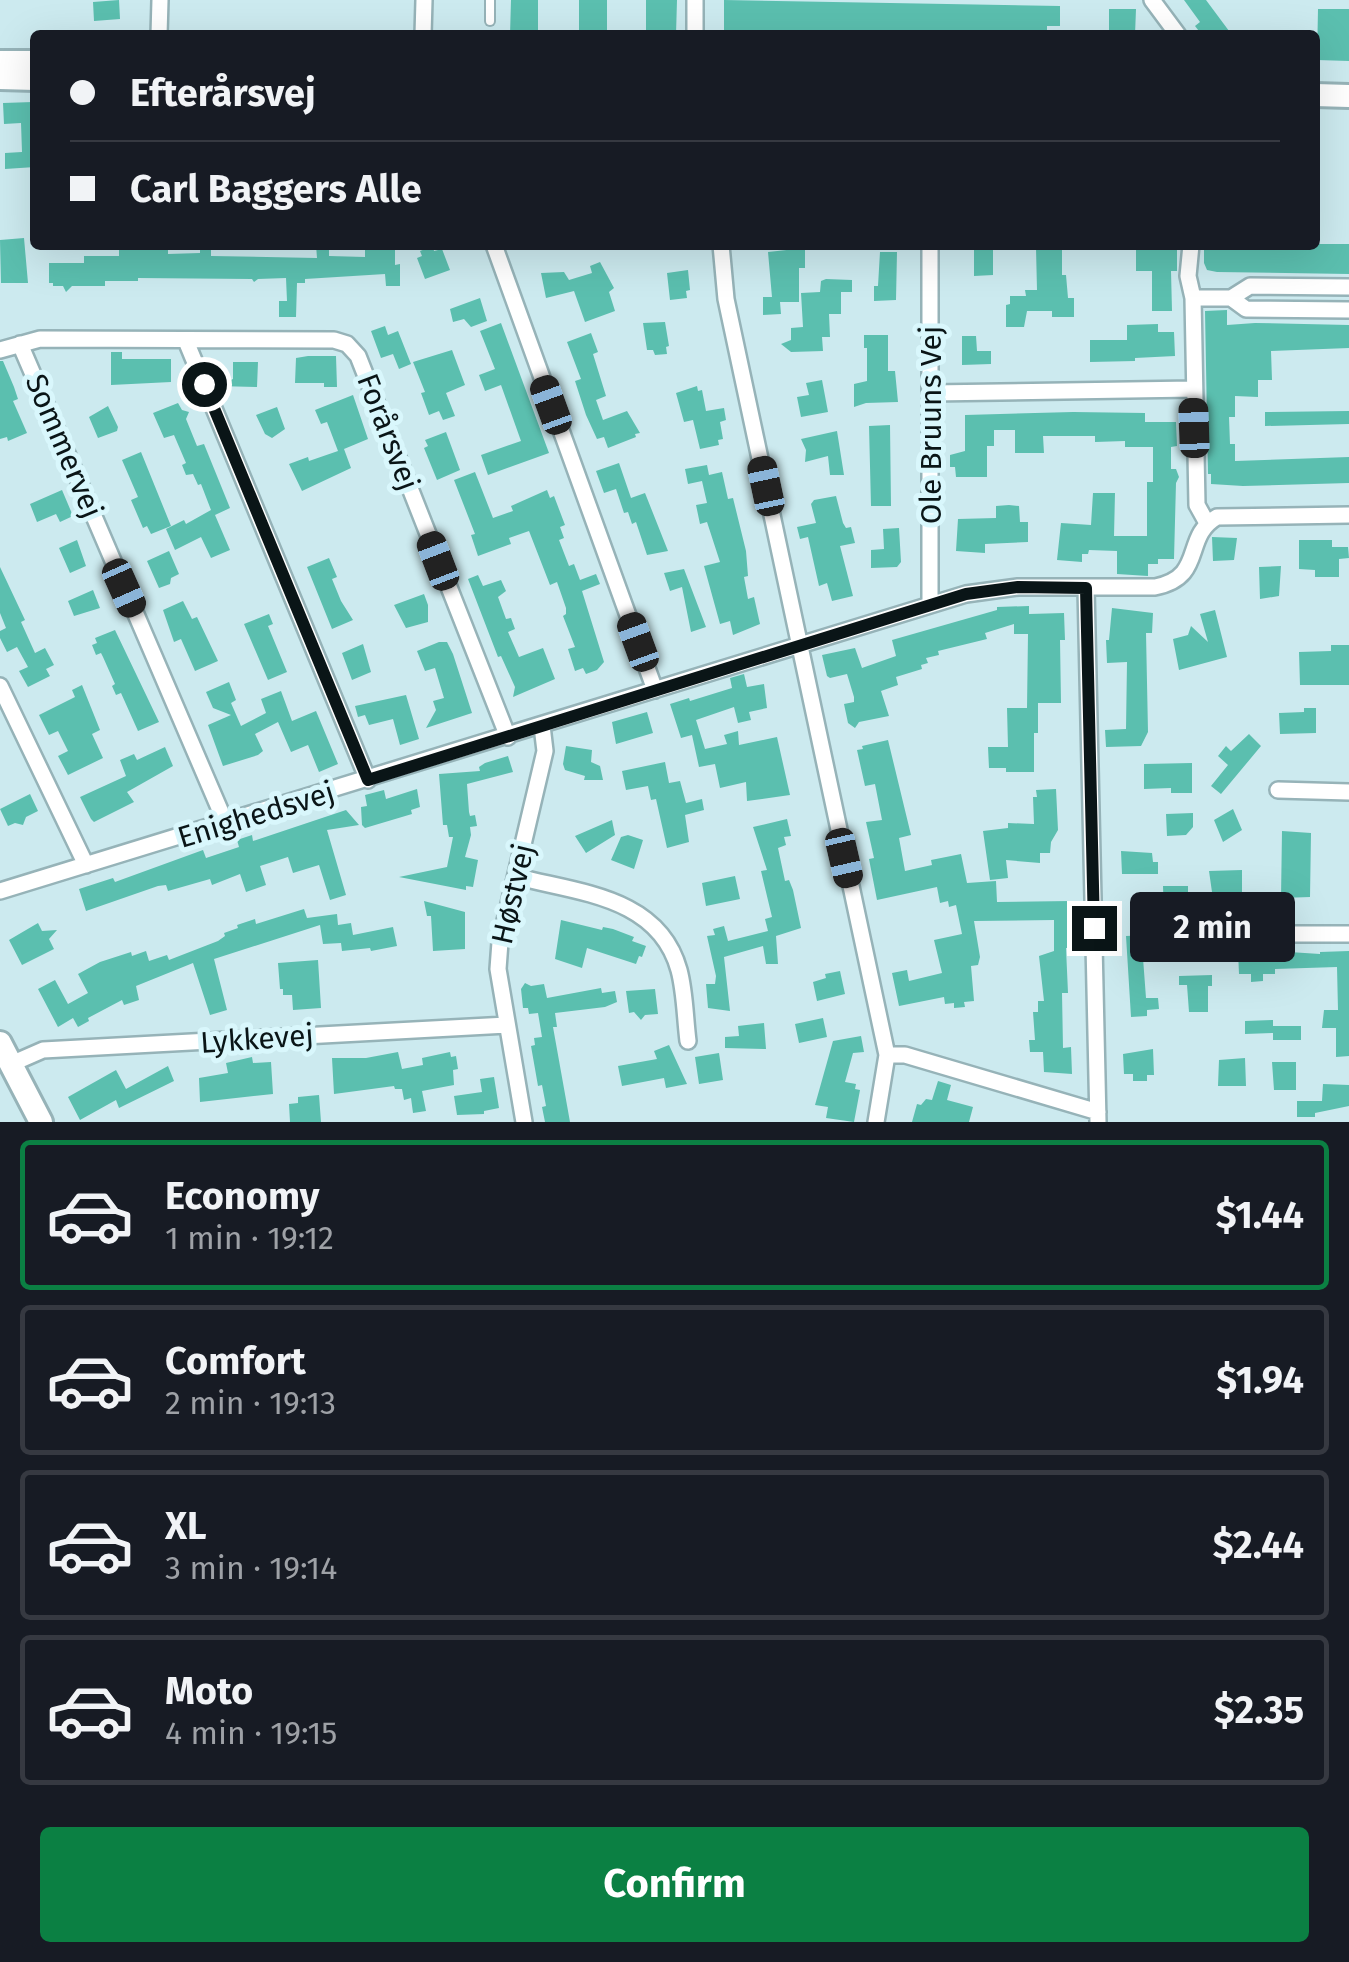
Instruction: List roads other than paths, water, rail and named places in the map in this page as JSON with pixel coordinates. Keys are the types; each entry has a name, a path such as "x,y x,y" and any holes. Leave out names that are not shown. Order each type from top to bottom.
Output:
{"street":[{"path":"160,0 160,30"},
{"path":"423,30 424,0"},
{"path":"695,0 695,30"},
{"path":"1152,0 1174,30"},
{"path":"0,62 30,62"},
{"path":"0,78 30,78"},
{"path":"1320,95 1349,96"},
{"path":"496,250 655,690"},
{"path":"721,250 726,299 888,1054 876,1122"},
{"name":"Ole Bruuns Vej","path":"930,250 930,604"},
{"path":"1191,250 1188,276 1192,298 1197,505 1207,523 1230,515 1349,515"},
{"path":"1192,298 1231,298 1250,286 1349,287"},
{"path":"1231,298 1246,309 1349,310"},
{"name":"Forårsvej","path":"0,350 40,339 334,340 347,344 358,356 508,736"},
{"path":"186,341 368,780"},
{"name":"Sommervej","path":"20,344 226,824"},
{"path":"931,393 1193,389"},
{"name":"Enighedsvej","path":"0,892 930,604 990,590 1155,588 1172,584 1186,573 1207,523"},
{"path":"888,1054 905,1055 1098,1117 1086,588"},
{"path":"0,686 86,865"},
{"name":"Høstvej","path":"524,1122 498,969 500,942 545,752 542,726"},
{"path":"1278,790 1349,792"},
{"path":"518,877 625,905 660,931 680,974 688,1040"},
{"path":"1278,934 1349,934"},
{"name":"Lykkevej","path":"5,1054 507,1025"},
{"path":"5,1054 41,1122"}],"lane":[{"path":"490,0 490,21"}]}
